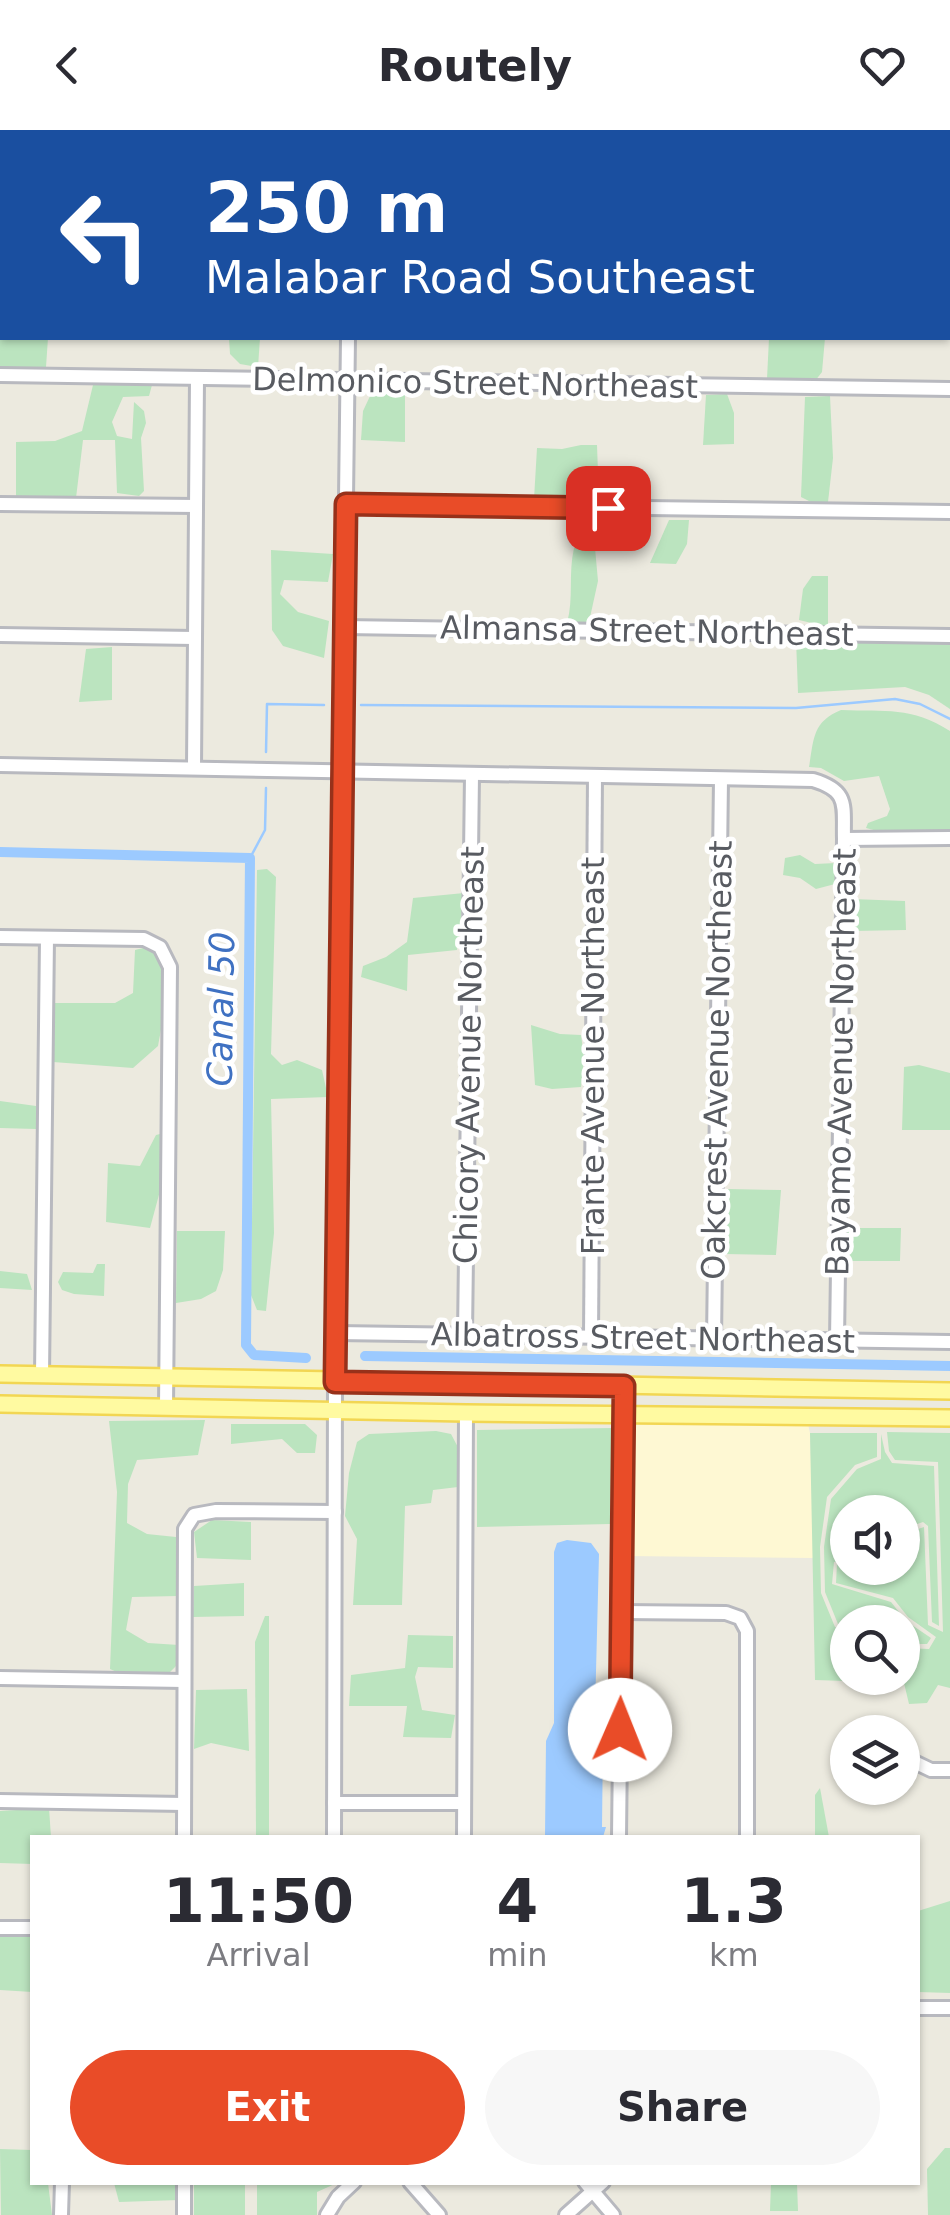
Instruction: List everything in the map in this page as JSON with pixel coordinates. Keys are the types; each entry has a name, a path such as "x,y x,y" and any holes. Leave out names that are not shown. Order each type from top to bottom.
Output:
{"main road":[{"path":"0,1374 950,1394"},
{"path":"762,1416 786,1408 868,1404 867,1397 854,1389"},
{"path":"918,1417 894,1409 894,1402 904,1397 950,1394"},
{"path":"0,1404 466,1414 950,1418"}],"street":[{"path":"334,1835 335,1382 348,340"},
{"name":"Delmonico Street Northeast","path":"0,375 950,389"},
{"path":"194,768 198,379"},
{"path":"0,504 196,506"},
{"path":"346,504 950,512"},
{"name":"Almansa Street Northeast","path":"344,627 950,636"},
{"path":"0,635 194,638"},
{"path":"0,766 720,779"},
{"name":"Chicory Avenue Northeast","path":"466,1335 472,774"},
{"name":"Frante Avenue Northeast","path":"591,1337 595,776"},
{"name":"Bayamo Avenue Northeast","path":"720,779 814,780 833,786 843,798 837,1341"},
{"name":"Oakcrest Avenue Northeast","path":"714,1340 720,779"},
{"path":"844,839 950,838"},
{"path":"0,937 144,939 160,947 170,966 166,1407"},
{"path":"42,1375 47,938"},
{"name":"Albatross Street Northeast","path":"336,1333 950,1342"},
{"path":"619,1835 624,1386"},
{"path":"464,1835 466,1414"},
{"path":"184,1835 186,1529 194,1515 216,1511 336,1512"},
{"path":"622,1612 726,1613 740,1618 747,1630 747,1835"},
{"path":"0,1678 184,1682"},
{"path":"920,1764 932,1770 950,1770"},
{"path":"0,1802 184,1804"},
{"path":"334,1803 464,1802"},
{"path":"0,1928 30,1928"},
{"path":"920,2008 950,2008"},
{"path":"61,2215 62,2185"},
{"path":"184,2185 184,2215"},
{"path":"327,2215 351,2185"},
{"path":"413,2185 440,2215"},
{"path":"566,2215 593,2185 613,2215"}],"shaded area":[{"path":"642,1419 807,1420 814,1558 627,1556 628,1434"}],"green space":[{"path":"0,340 48,340 46,367 0,367"},
{"path":"229,340 260,340 258,367 240,364 230,354"},
{"path":"769,340 825,340 822,372 815,381 767,379"},
{"path":"93,385 152,385 149,396 123,397 112,422 117,436 132,439 134,402 144,411 144,491 139,496 117,493 115,440 83,440 76,498 16,497 16,442 55,441 82,431"},
{"path":"405,390 405,442 361,440 363,411 371,394"},
{"path":"727,394 734,413 734,444 703,445 706,395"},
{"path":"830,396 833,458 828,502 813,503 801,497 805,397"},
{"path":"597,445 599,500 534,499 537,448"},
{"path":"669,520 689,520 687,544 676,564 650,563"},
{"path":"574,548 595,548 598,581 589,622 567,623"},
{"path":"271,550 333,554 328,582 284,580 280,594 298,612 329,621 324,658 283,646 272,630"},
{"path":"812,576 828,576 828,627 799,620 803,589"},
{"path":"796,639 950,643 950,709 929,695 905,687 798,693"},
{"path":"112,647 112,700 79,702 86,649"},
{"path":"841,710 910,714 950,731 950,830 881,832 866,828 868,823 887,816 890,809 879,776 844,781 821,768 809,767 819,726"},
{"path":"800,855 815,864 836,863 835,884 816,889 800,878 783,875 785,858"},
{"path":"267,869 276,877 271,1054 282,1065 297,1060 322,1070 328,1097 271,1099 274,1233 266,1311 257,1310 251,1295 257,870"},
{"path":"464,893 457,950 408,955 407,991 361,977 363,966 386,957 407,942 413,898"},
{"path":"852,899 905,901 906,930 853,931"},
{"path":"147,947 156,955 165,979 158,1046 133,1068 53,1062 52,1003 115,1003 133,993 135,950"},
{"path":"531,1025 560,1034 581,1035 581,1087 552,1089 535,1085"},
{"path":"919,1065 950,1073 950,1130 902,1130 904,1067"},
{"path":"0,1101 36,1106 36,1129 0,1128"},
{"path":"164,1133 160,1191 150,1228 106,1222 108,1163 140,1166 156,1135"},
{"path":"728,1189 781,1190 776,1255 725,1254"},
{"path":"845,1228 901,1228 900,1261 844,1261"},
{"path":"177,1231 225,1231 223,1270 216,1291 201,1299 176,1303"},
{"path":"97,1264 105,1264 104,1296 62,1290 58,1282 63,1272 93,1273"},
{"path":"0,1271 27,1274 32,1290 0,1288"},
{"path":"205,1420 198,1455 137,1460 128,1484 127,1523 147,1534 176,1537 178,1596 132,1597 126,1630 148,1643 179,1645 176,1666 169,1673 119,1673 110,1669 117,1492 109,1421"},
{"path":"231,1424 305,1424 317,1435 315,1453 297,1453 282,1439 231,1444"},
{"path":"613,1428 610,1524 477,1527 477,1430"},
{"path":"887,1432 950,1433 950,1688 938,1685 927,1703 909,1704 907,1695 920,1695 920,1649 929,1649 936,1637 920,1626 920,1605 899,1605 893,1598 844,1585 920,1585 920,1528 924,1527 928,1625 943,1632 938,1462 895,1460 889,1451"},
{"path":"810,1433 877,1433 877,1457 855,1465 827,1497 820,1547 821,1593 830,1615 830,1681 815,1680"},
{"path":"369,1434 451,1434 462,1455 458,1487 433,1490 431,1503 405,1506 402,1605 353,1605 357,1539 345,1516 357,1442"},
{"path":"881,1434 892,1463 934,1466 939,1626 932,1622 928,1526 920,1523 920,1495 834,1495 857,1469 881,1459"},
{"path":"830,1506 830,1585 893,1605 830,1605 825,1592 824,1547"},
{"path":"212,1520 251,1522 251,1560 197,1558 194,1532"},
{"path":"244,1583 244,1616 193,1617 194,1586"},
{"path":"265,1616 269,1616 269,1835 256,1835 255,1642"},
{"path":"920,1631 931,1638 927,1644 920,1644"},
{"path":"408,1635 453,1636 453,1668 418,1667 415,1677 422,1710 455,1715 451,1738 403,1737 407,1706 349,1706 351,1675 405,1668"},
{"path":"247,1689 249,1751 211,1743 194,1749 196,1690"},
{"path":"820,1788 829,1835 815,1835 815,1795"},
{"path":"49,1808 51,1835 30,1835 30,1864 0,1863 0,1811"},
{"path":"950,1901 950,1993 920,1992 920,1910"},
{"path":"0,1936 30,1936 30,1992 0,1990"},
{"path":"945,2148 950,2148 950,2215 928,2215 927,2169"},
{"path":"0,2149 30,2150 30,2185 48,2185 52,2215 1,2215"},
{"path":"115,2185 176,2185 179,2200 119,2202"},
{"path":"194,2185 245,2185 245,2215 194,2215"},
{"path":"257,2185 333,2185 317,2192 317,2215 257,2215"},
{"path":"771,2185 797,2185 798,2211 770,2211"}],"water":[{"path":"557,1543 591,1543 599,1554 595,1711 603,1740 604,1835 545,1835 546,1741 554,1723"}],"waterway":[{"path":"361,705 796,708 895,699 920,704 950,719"},
{"path":"266,752 267,704 324,705"},
{"path":"250,858 265,830 266,788"},
{"name":"Canal 50","path":"0,852 250,858 246,1345 254,1355 306,1358"},
{"name":"Canal 50","path":"365,1356 950,1366"}],"route":[{"path":"608,508 346,504 335,1382 624,1386 620,1730"}]}
